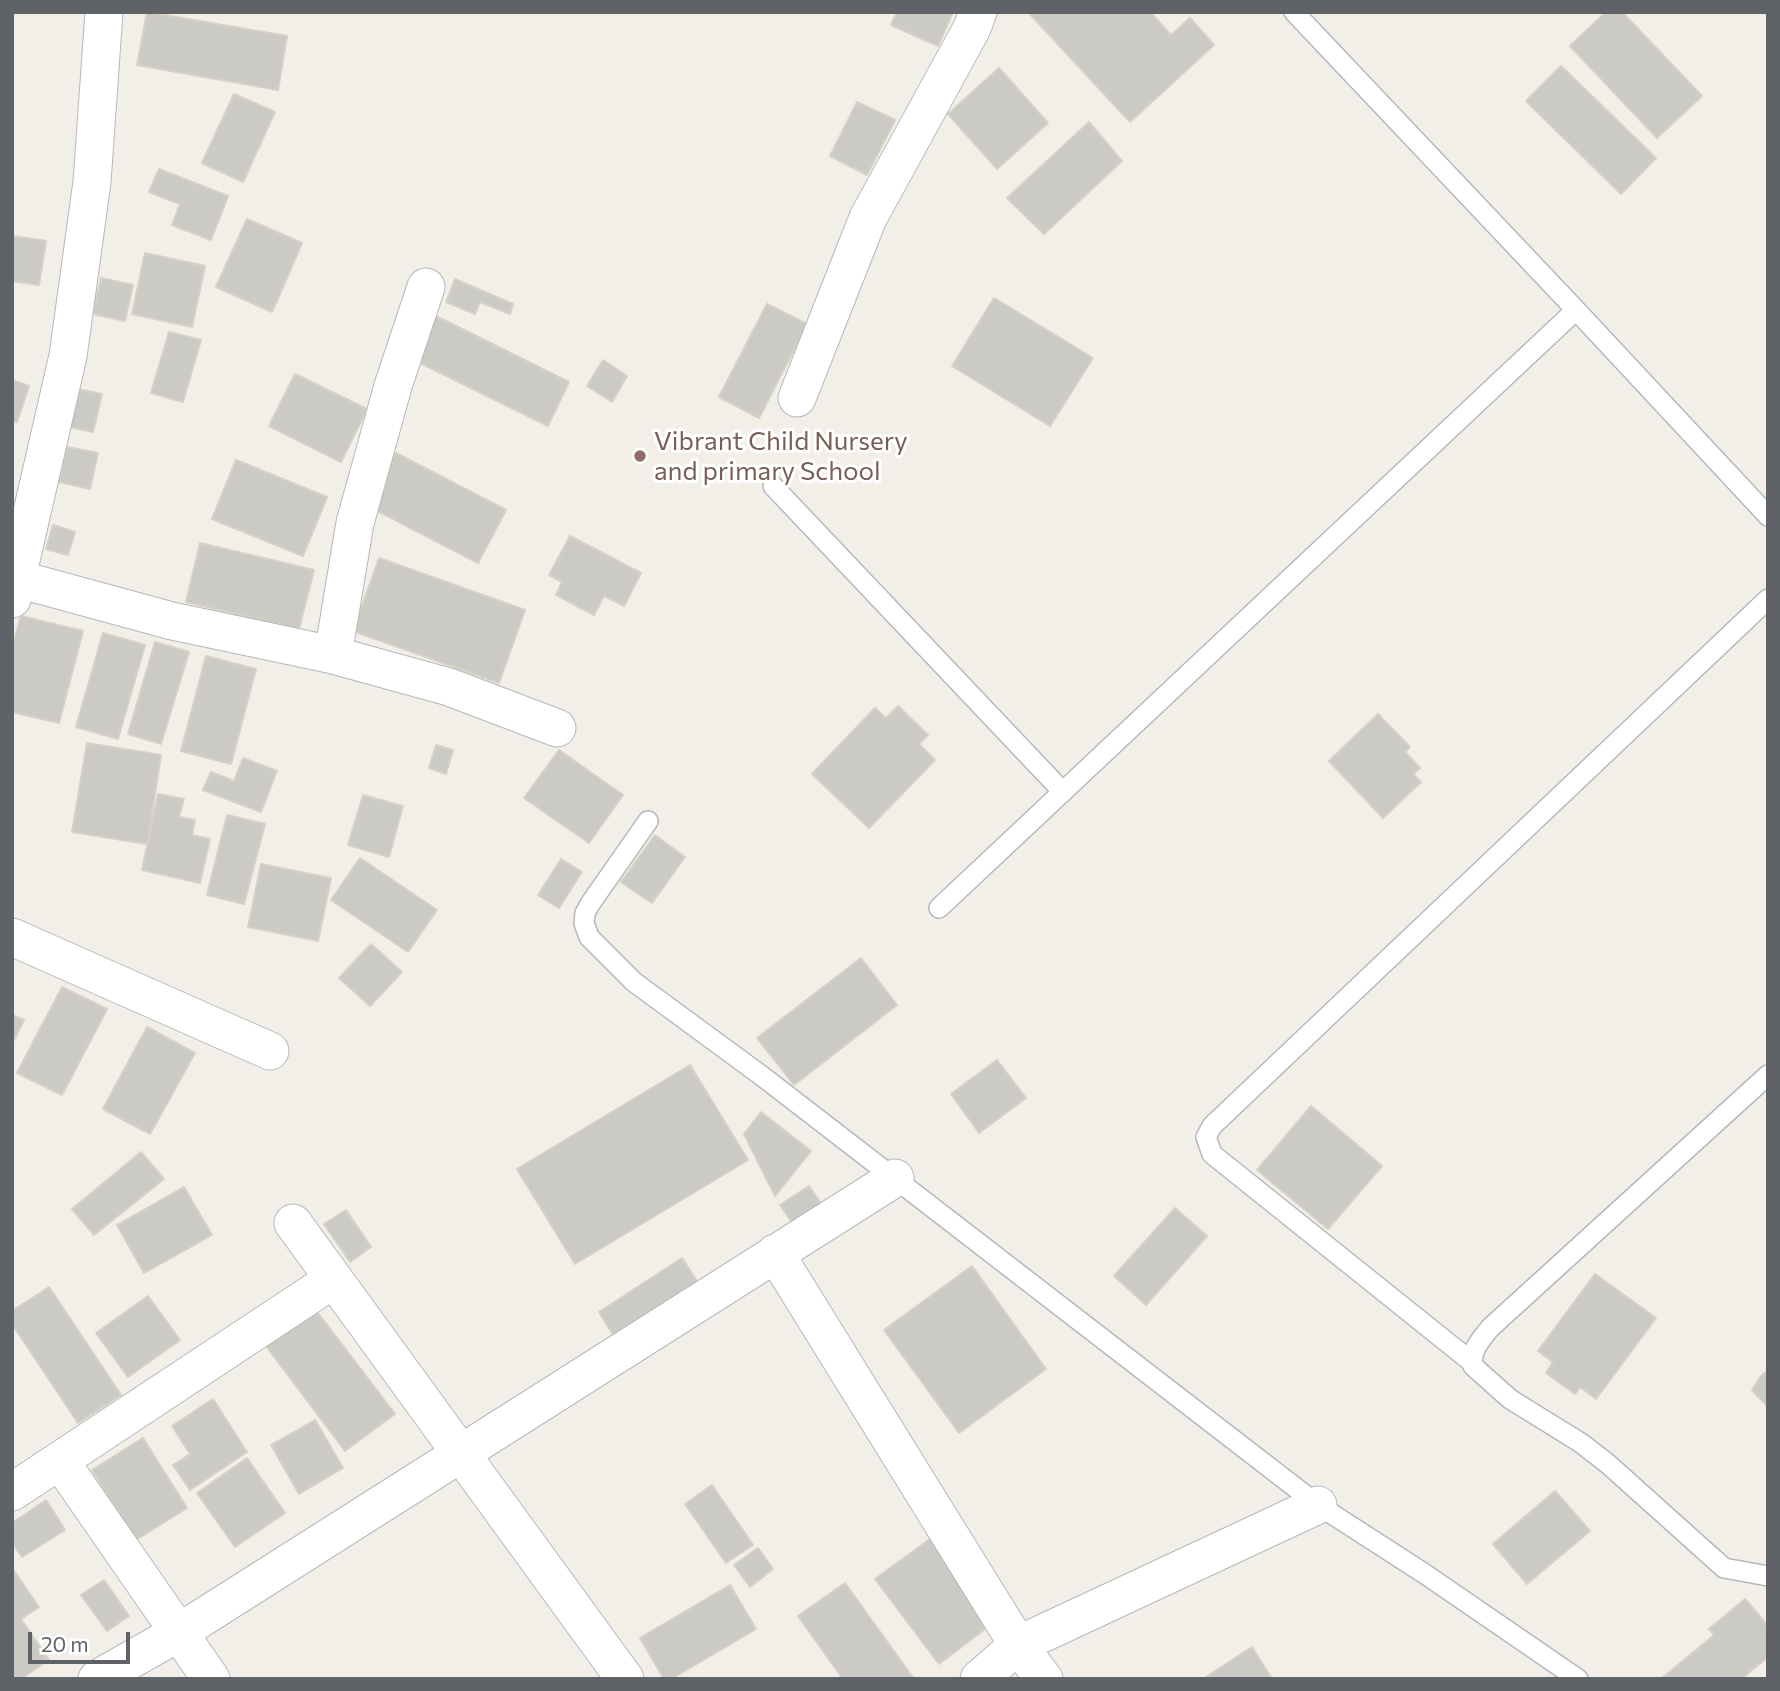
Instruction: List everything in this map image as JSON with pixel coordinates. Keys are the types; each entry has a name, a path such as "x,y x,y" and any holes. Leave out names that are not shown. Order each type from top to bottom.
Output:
{"street":[{"path":"104,12 92,182 68,356 15,589 333,656 449,687 557,728"},
{"path":"797,398 868,218 972,28 978,12"},
{"path":"333,656 355,523 393,386 426,287"},
{"path":"12,937 270,1051"},
{"path":"97,1679 178,1633 895,1178"},
{"path":"293,1223 625,1679"},
{"path":"775,1253 1018,1645 1044,1679"},
{"path":"12,1492 334,1279"},
{"path":"60,1461 211,1679"},
{"path":"979,1679 1018,1645 1318,1505"}],"lane":[{"path":"1294,12 1768,516"},
{"path":"939,908 1576,310"},
{"path":"773,486 1062,792"},
{"path":"1768,599 1222,1116 1206,1137 1212,1154 1473,1363 1510,1399 1581,1443 1608,1464 1724,1568 1768,1576"},
{"path":"648,821 585,913 584,923 589,937 634,982 762,1076 1318,1505 1425,1574 1578,1679"},
{"path":"1473,1363 1473,1353 1490,1328 1768,1075"}],"building":[{"path":"147,12 287,36 278,90 137,65"},
{"path":"897,12 953,12 938,46 891,25"},
{"path":"1028,12 1150,12 1171,35 1190,18 1214,45 1130,122"},
{"path":"1606,12 1622,12 1702,96 1657,138 1570,46"},
{"path":"1561,66 1656,158 1621,194 1526,101"},
{"path":"999,68 1048,123 997,169 948,114"},
{"path":"234,94 275,112 243,182 202,163"},
{"path":"857,102 895,120 867,175 830,156"},
{"path":"1089,122 1122,161 1044,234 1007,198"},
{"path":"159,169 228,196 211,240 172,225 180,204 149,192"},
{"path":"247,219 302,243 272,312 216,287"},
{"path":"13,236 46,241 39,285 12,281"},
{"path":"145,253 205,266 192,327 132,314"},
{"path":"101,278 133,285 125,321 93,314"},
{"path":"455,279 513,304 510,314 480,302 475,314 446,302"},
{"path":"994,298 1093,358 1050,426 952,366"},
{"path":"767,304 807,324 759,418 719,397"},
{"path":"434,315 569,382 548,426 412,359"},
{"path":"169,332 201,340 183,402 151,393"},
{"path":"603,360 627,376 612,402 587,386"},
{"path":"295,374 367,409 341,462 269,426"},
{"path":"12,380 29,386 17,422 12,421"},
{"path":"78,389 102,394 93,432 69,427"},
{"path":"67,447 98,453 90,489 59,482"},
{"path":"396,453 506,510 478,563 368,506"},
{"path":"236,460 327,497 303,556 212,519"},
{"path":"53,525 75,532 68,555 46,549"},
{"path":"570,536 641,573 624,606 604,596 594,615 556,595 562,582 549,575"},
{"path":"200,543 314,570 299,629 186,602"},
{"path":"379,558 525,610 499,683 353,631"},
{"path":"21,616 83,631 59,723 12,712 12,647"},
{"path":"103,633 145,645 118,739 76,727"},
{"path":"155,642 189,652 161,744 128,734"},
{"path":"206,656 256,669 231,764 181,751"},
{"path":"898,706 928,735 919,744 935,760 869,828 812,774 875,708 886,718"},
{"path":"1378,714 1410,747 1405,752 1420,768 1413,774 1421,782 1383,818 1329,761"},
{"path":"87,743 161,755 147,844 72,832"},
{"path":"436,745 453,750 446,774 429,768"},
{"path":"559,750 623,795 589,843 524,798"},
{"path":"243,758 277,771 261,812 203,790 211,772 234,781"},
{"path":"158,794 184,799 179,817 195,820 192,835 210,839 200,883 142,870"},
{"path":"363,795 403,806 389,857 348,845"},
{"path":"227,815 265,824 244,904 207,895"},
{"path":"655,835 685,857 652,903 621,882"},
{"path":"360,858 437,910 408,952 331,900"},
{"path":"561,859 582,872 559,908 538,895"},
{"path":"261,864 331,878 318,941 248,927"},
{"path":"371,944 402,972 370,1006 339,978"},
{"path":"861,958 897,1005 794,1085 757,1038"},
{"path":"62,987 107,1009 62,1095 17,1073"},
{"path":"12,1015 24,1020 12,1044"},
{"path":"147,1027 195,1053 150,1134 103,1109"},
{"path":"997,1060 1026,1098 979,1133 951,1094"},
{"path":"690,1065 748,1160 575,1264 517,1169"},
{"path":"1311,1106 1382,1166 1328,1229 1257,1170"},
{"path":"761,1112 811,1151 775,1196 744,1134"},
{"path":"141,1152 164,1179 94,1235 72,1209"},
{"path":"809,1186 822,1205 793,1224 780,1205"},
{"path":"184,1187 212,1235 144,1273 117,1225"},
{"path":"1175,1208 1207,1236 1146,1305 1114,1276"},
{"path":"346,1210 371,1247 350,1262 324,1224"},
{"path":"682,1258 697,1281 613,1335 599,1312"},
{"path":"972,1266 1046,1369 959,1433 884,1330"},
{"path":"1595,1274 1656,1318 1596,1399 1580,1387 1575,1394 1546,1373 1553,1362 1538,1351"},
{"path":"49,1287 121,1395 78,1423 12,1324 12,1311"},
{"path":"148,1296 180,1340 128,1377 96,1333"},
{"path":"315,1309 395,1414 345,1451 266,1346"},
{"path":"1768,1370 1768,1407 1752,1390"},
{"path":"213,1399 247,1452 190,1490 173,1465 190,1454 172,1426"},
{"path":"315,1420 343,1468 299,1494 271,1445"},
{"path":"143,1438 187,1508 136,1540 92,1470"},
{"path":"247,1458 285,1513 235,1547 197,1493"},
{"path":"712,1485 753,1545 726,1563 685,1504"},
{"path":"1555,1491 1590,1531 1527,1584 1493,1544"},
{"path":"46,1500 65,1530 22,1557 12,1543 12,1523"},
{"path":"934,1536 997,1620 939,1664 875,1579"},
{"path":"758,1548 773,1569 750,1587 734,1565"},
{"path":"12,1568 39,1607 21,1619 49,1660 21,1679 12,1679"},
{"path":"104,1580 129,1616 107,1631 81,1595"},
{"path":"845,1583 914,1679 843,1679 798,1616"},
{"path":"730,1585 756,1629 671,1679 664,1679 640,1638"},
{"path":"1745,1599 1768,1626 1768,1657 1741,1679 1661,1679 1714,1635 1709,1629"},
{"path":"1252,1647 1272,1679 1203,1679"}],"place":[{"name":"Vibrant Child Nursery and primary School","path":"640,456"}]}
